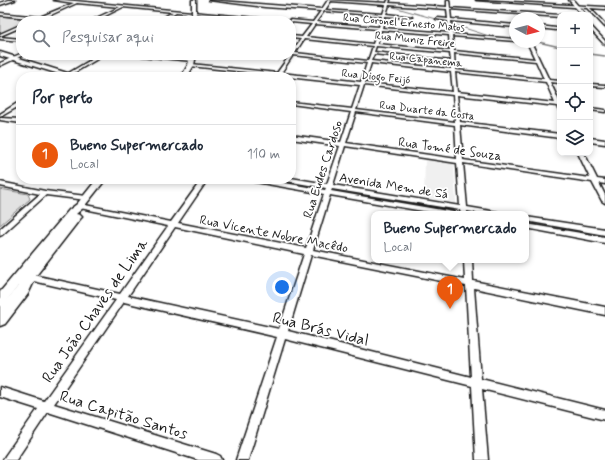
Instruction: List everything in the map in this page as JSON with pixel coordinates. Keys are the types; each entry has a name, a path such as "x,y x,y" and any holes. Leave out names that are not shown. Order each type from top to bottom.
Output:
{"highway":[{"path":"1,305 23,290 29,277"}],"main road":[{"path":"193,16 194,0"},
{"path":"0,54 16,60"},
{"path":"16,60 54,72"},
{"path":"186,72 192,60"},
{"path":"1,305 72,212 83,202 98,184"},
{"path":"29,277 80,212 83,202"}],"street":[{"path":"0,4 13,0"},
{"path":"55,0 228,16"},
{"path":"44,16 83,0"},
{"path":"210,0 410,18"},
{"path":"234,3 248,0"},
{"path":"296,48 330,0 509,13"},
{"name":"Rua Eudes Cardoso","path":"242,460 389,0"},
{"path":"448,0 464,211"},
{"path":"477,0 509,1 605,9"},
{"path":"568,0 581,12"},
{"path":"571,0 578,12"},
{"path":"509,1 514,12"},
{"path":"260,10 265,6"},
{"path":"103,16 122,7"},
{"path":"588,7 605,26"},
{"path":"168,16 175,12"},
{"path":"187,16 192,13"},
{"path":"0,14 20,16"},
{"path":"545,15 557,16"},
{"path":"438,19 509,25"},
{"path":"599,20 605,20"},
{"name":"Rua Coronel Ernesto Matos","path":"296,22 509,39"},
{"path":"593,24 605,38"},
{"path":"0,36 16,28"},
{"path":"545,28 556,29"},
{"path":"593,30 605,44"},
{"path":"0,36 16,39"},
{"name":"Rua Muniz Freire","path":"296,37 537,60"},
{"path":"532,48 557,100"},
{"path":"372,53 453,62"},
{"name":"Rua Capanema","path":"296,55 557,82"},
{"path":"0,65 16,58"},
{"path":"73,72 93,60"},
{"name":"Rua Diogo Feijó","path":"192,60 256,72"},
{"path":"280,72 287,60"},
{"name":"Rua Diogo Feijó","path":"296,78 557,106"},
{"path":"593,85 605,86"},
{"name":"Rua Duarte da Costa","path":"296,104 557,136"},
{"path":"0,117 16,106"},
{"path":"593,109 605,111"},
{"path":"0,117 16,120"},
{"name":"Rua Tomé de Souza","path":"296,138 605,182"},
{"path":"593,140 605,142"},
{"path":"582,156 605,201"},
{"name":"Avenida Mem de Sá","path":"296,181 328,189"},
{"name":"Rua Vicente Nobre Macêdo","path":"0,184 83,202 172,225 605,311"},
{"name":"Rua João Chaves de Lima","path":"9,460 201,184"},
{"name":"Avenida Mem de Sá","path":"294,184 464,211"},
{"path":"0,232 45,193"},
{"name":"Avenida Mem de Sá","path":"394,200 440,211"},
{"path":"529,219 605,232"},
{"path":"535,220 537,228"},
{"path":"529,227 605,240"},
{"path":"468,263 482,460"},
{"name":"Rua Brás Vidal","path":"29,277 282,334 605,415"},
{"name":"Rua Capitão Santos","path":"0,392 216,460"}],"shaded area":[{"path":"0,16 16,18 16,27 0,33"},
{"path":"425,159 454,164 456,203 424,197"},
{"path":"0,189 28,194 30,199 0,225"}],"waterway":[{"path":"390,6 446,22"},
{"path":"455,25 489,36"},
{"path":"545,44 557,46"},
{"path":"593,54 605,56"}],"place":[{"name":"Bueno Supermercado","path":"450,309"}]}
